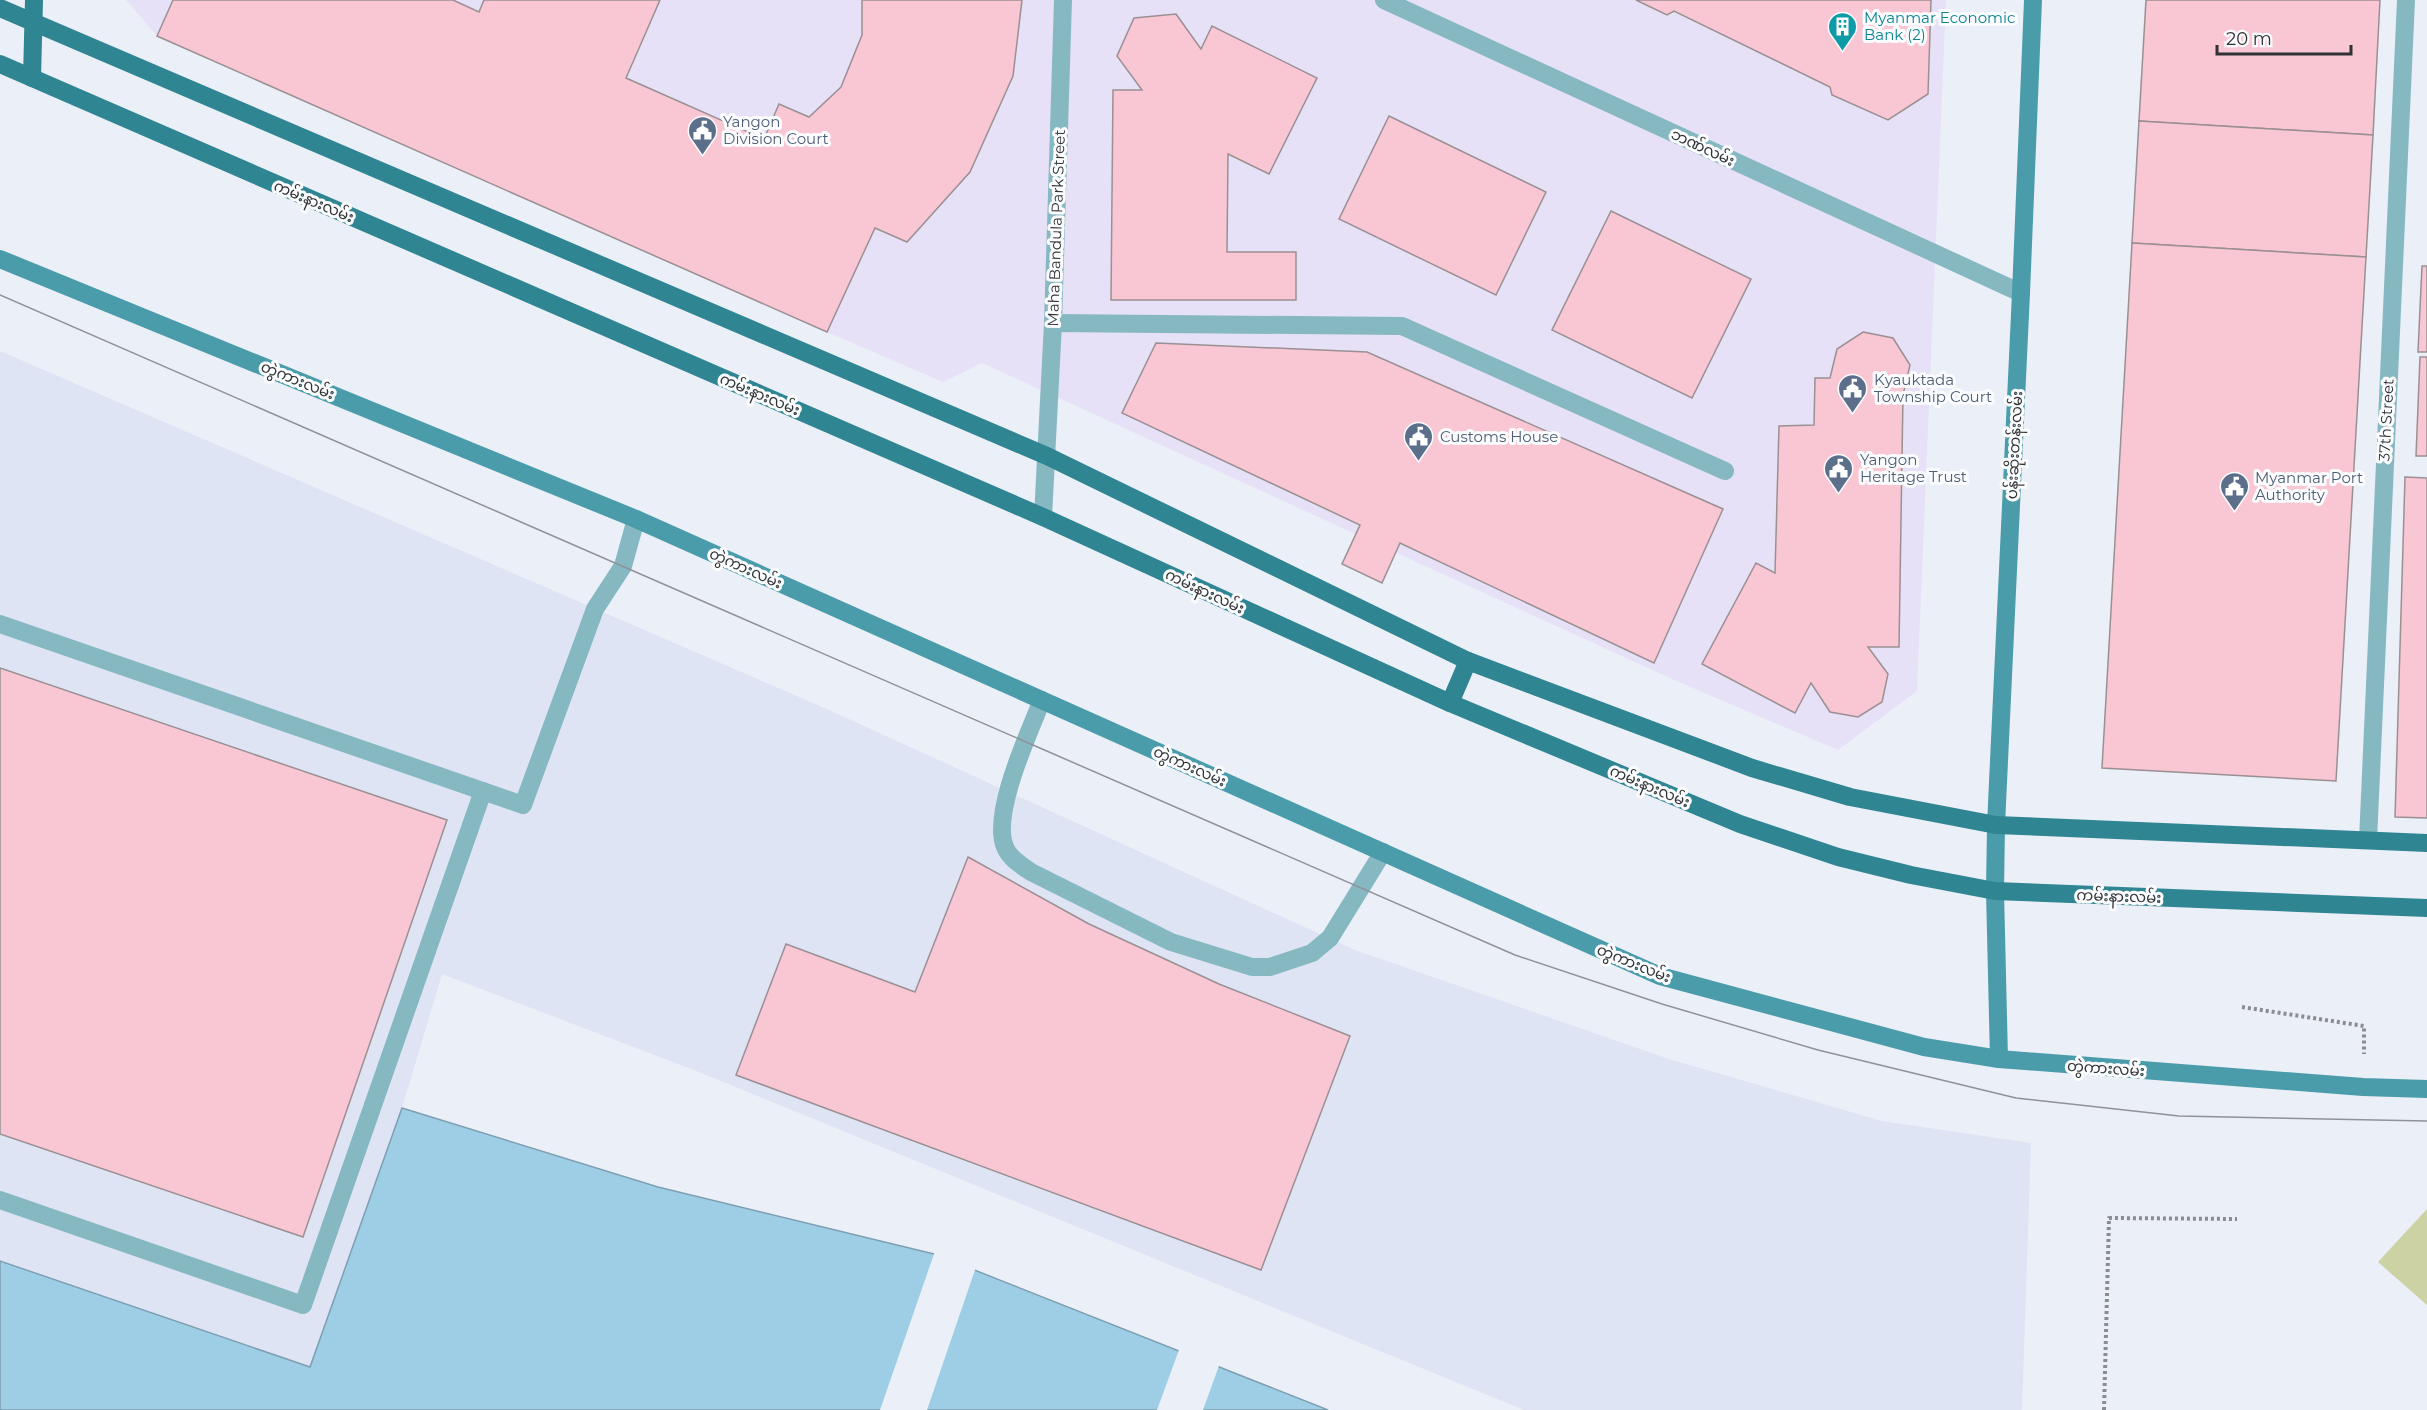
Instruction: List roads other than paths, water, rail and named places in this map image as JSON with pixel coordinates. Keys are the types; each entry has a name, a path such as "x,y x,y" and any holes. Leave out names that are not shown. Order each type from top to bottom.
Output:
{"main road":[{"path":"32,78 34,0"},
{"name":"ပန်းဆိုးတန်းလမ်း","path":"1999,1059 1995,891 1996,825 2033,0"},
{"path":"0,8 1047,456 1468,661 1752,768 1850,797 1996,825 2427,843"},
{"name":"ကမ်းနားလမ်း","path":"0,64 1043,517 1450,703 1740,824 1838,857 1995,891 2427,908"},
{"name":"တွဲကားလမ်း","path":"0,259 636,519 1660,975 1924,1047 1999,1059 2363,1087 2427,1089"},
{"path":"1450,703 1468,661"}],"street":[{"name":"Maha Bandula Park Street","path":"1043,517 1053,323 1063,0"},
{"name":"ဘဏ်လမ်း","path":"1384,0 2021,293"},
{"name":"37th Street","path":"2368,840 2406,0"},
{"path":"1053,323 1402,326 1725,471"},
{"path":"0,624 523,806 595,609 623,566 636,519"},
{"path":"1042,700 1005,800 1002,820 1005,847 1031,872 1171,942 1252,967 1270,967 1296,960 1312,952 1330,938 1383,852"},
{"path":"0,1200 303,1305 483,791"}],"water":[{"path":"402,1108 658,1187 934,1254 1328,1410 0,1410 0,1261 310,1367"}],"tram line":[{"path":"0,295 1515,955 1662,1004 1818,1050 2016,1098 2179,1116 2427,1121"}],"place":[{"name":"Myanmar Economic Bank (2)","path":"1843,52"},
{"name":"Yangon Division Court","path":"702,156"},
{"name":"Kyauktada Township Court","path":"1853,414"},
{"name":"Customs House","path":"1419,462"},
{"name":"Yangon Heritage Trust","path":"1839,494"},
{"name":"Myanmar Port Authority","path":"2234,512"}]}
